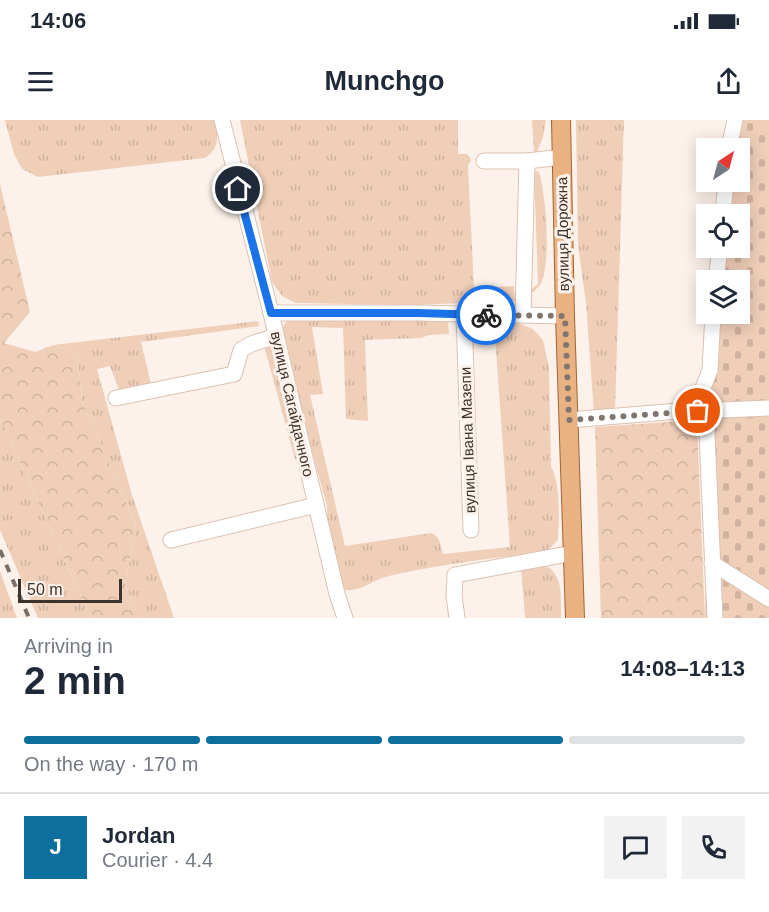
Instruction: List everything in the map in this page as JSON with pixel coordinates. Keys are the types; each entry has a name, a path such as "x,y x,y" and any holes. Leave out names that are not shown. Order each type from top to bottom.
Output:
{"main road":[{"name":"вулиця Дорожна","path":"561,120 574,618"}],"street":[{"name":"вулиця Сагайдачного","path":"222,120 271,313 337,594 345,618"},
{"path":"731,138 735,120"},
{"path":"484,161 527,161 562,157"},
{"path":"523,315 527,161"},
{"path":"271,313 565,316"},
{"name":"вулиця Івана Мазепи","path":"464,314 471,530"},
{"path":"679,411 699,398 710,370 712,324"},
{"path":"116,398 234,374 240,350 276,336"},
{"path":"569,420 679,411 769,408"},
{"path":"706,410 715,618"},
{"path":"171,540 316,505"},
{"path":"457,618 454,596 455,575 573,553"},
{"path":"712,563 769,599"}],"green space":[{"path":"5,120 215,120 217,141 216,146 205,158 38,177 22,169 14,154"},
{"path":"240,120 458,120 458,154 467,154 471,161 468,165 474,288 514,286 515,301 413,305 296,303 282,296 272,282"},
{"path":"532,120 546,120 536,155 534,152"},
{"path":"576,120 624,120 615,412 594,415 586,303 578,245"},
{"path":"740,120 769,120 769,618 705,618 707,422 718,324 750,324 750,270 724,270 725,258 750,258 750,204 731,204 732,192 750,192 750,138 738,138"},
{"path":"537,171 542,183 546,213 547,247 544,275 540,285 529,295 530,290 538,284 534,172"},
{"path":"0,184 30,312 4,343 35,352 53,345 77,353 82,401 136,525 125,585 139,618 91,618 0,418"},
{"path":"292,318 445,319 448,322 449,334 429,335 421,338 365,340 368,421 346,419 343,328 312,327 323,394 310,395 345,546 431,533 438,539 443,554 510,547 495,336 473,335 474,328 483,323 508,321 533,329 543,340 549,368 551,466 558,492 558,540 546,552 428,568 389,576 357,589 345,590 340,582 328,531 327,506 282,333 285,324"},
{"path":"258,321 259,326 141,342 151,384 119,390 110,366 97,369 132,495 174,618 139,618 125,585 136,525 82,401 77,353 53,345"},
{"path":"264,346 273,348 301,458 295,459"},
{"path":"0,418 91,618 38,618 0,530"},
{"path":"697,420 705,618 601,618 595,427"},
{"path":"544,565 551,569 558,581 561,595 561,618 525,618 521,568"},
{"path":"0,571 17,618 0,618"}],"railway":[{"path":"0,550 29,618"}],"way so far":[{"path":"486,315 565,316 569,420 698,411"}],"route":[{"path":"238,189 271,313 486,315"}]}
